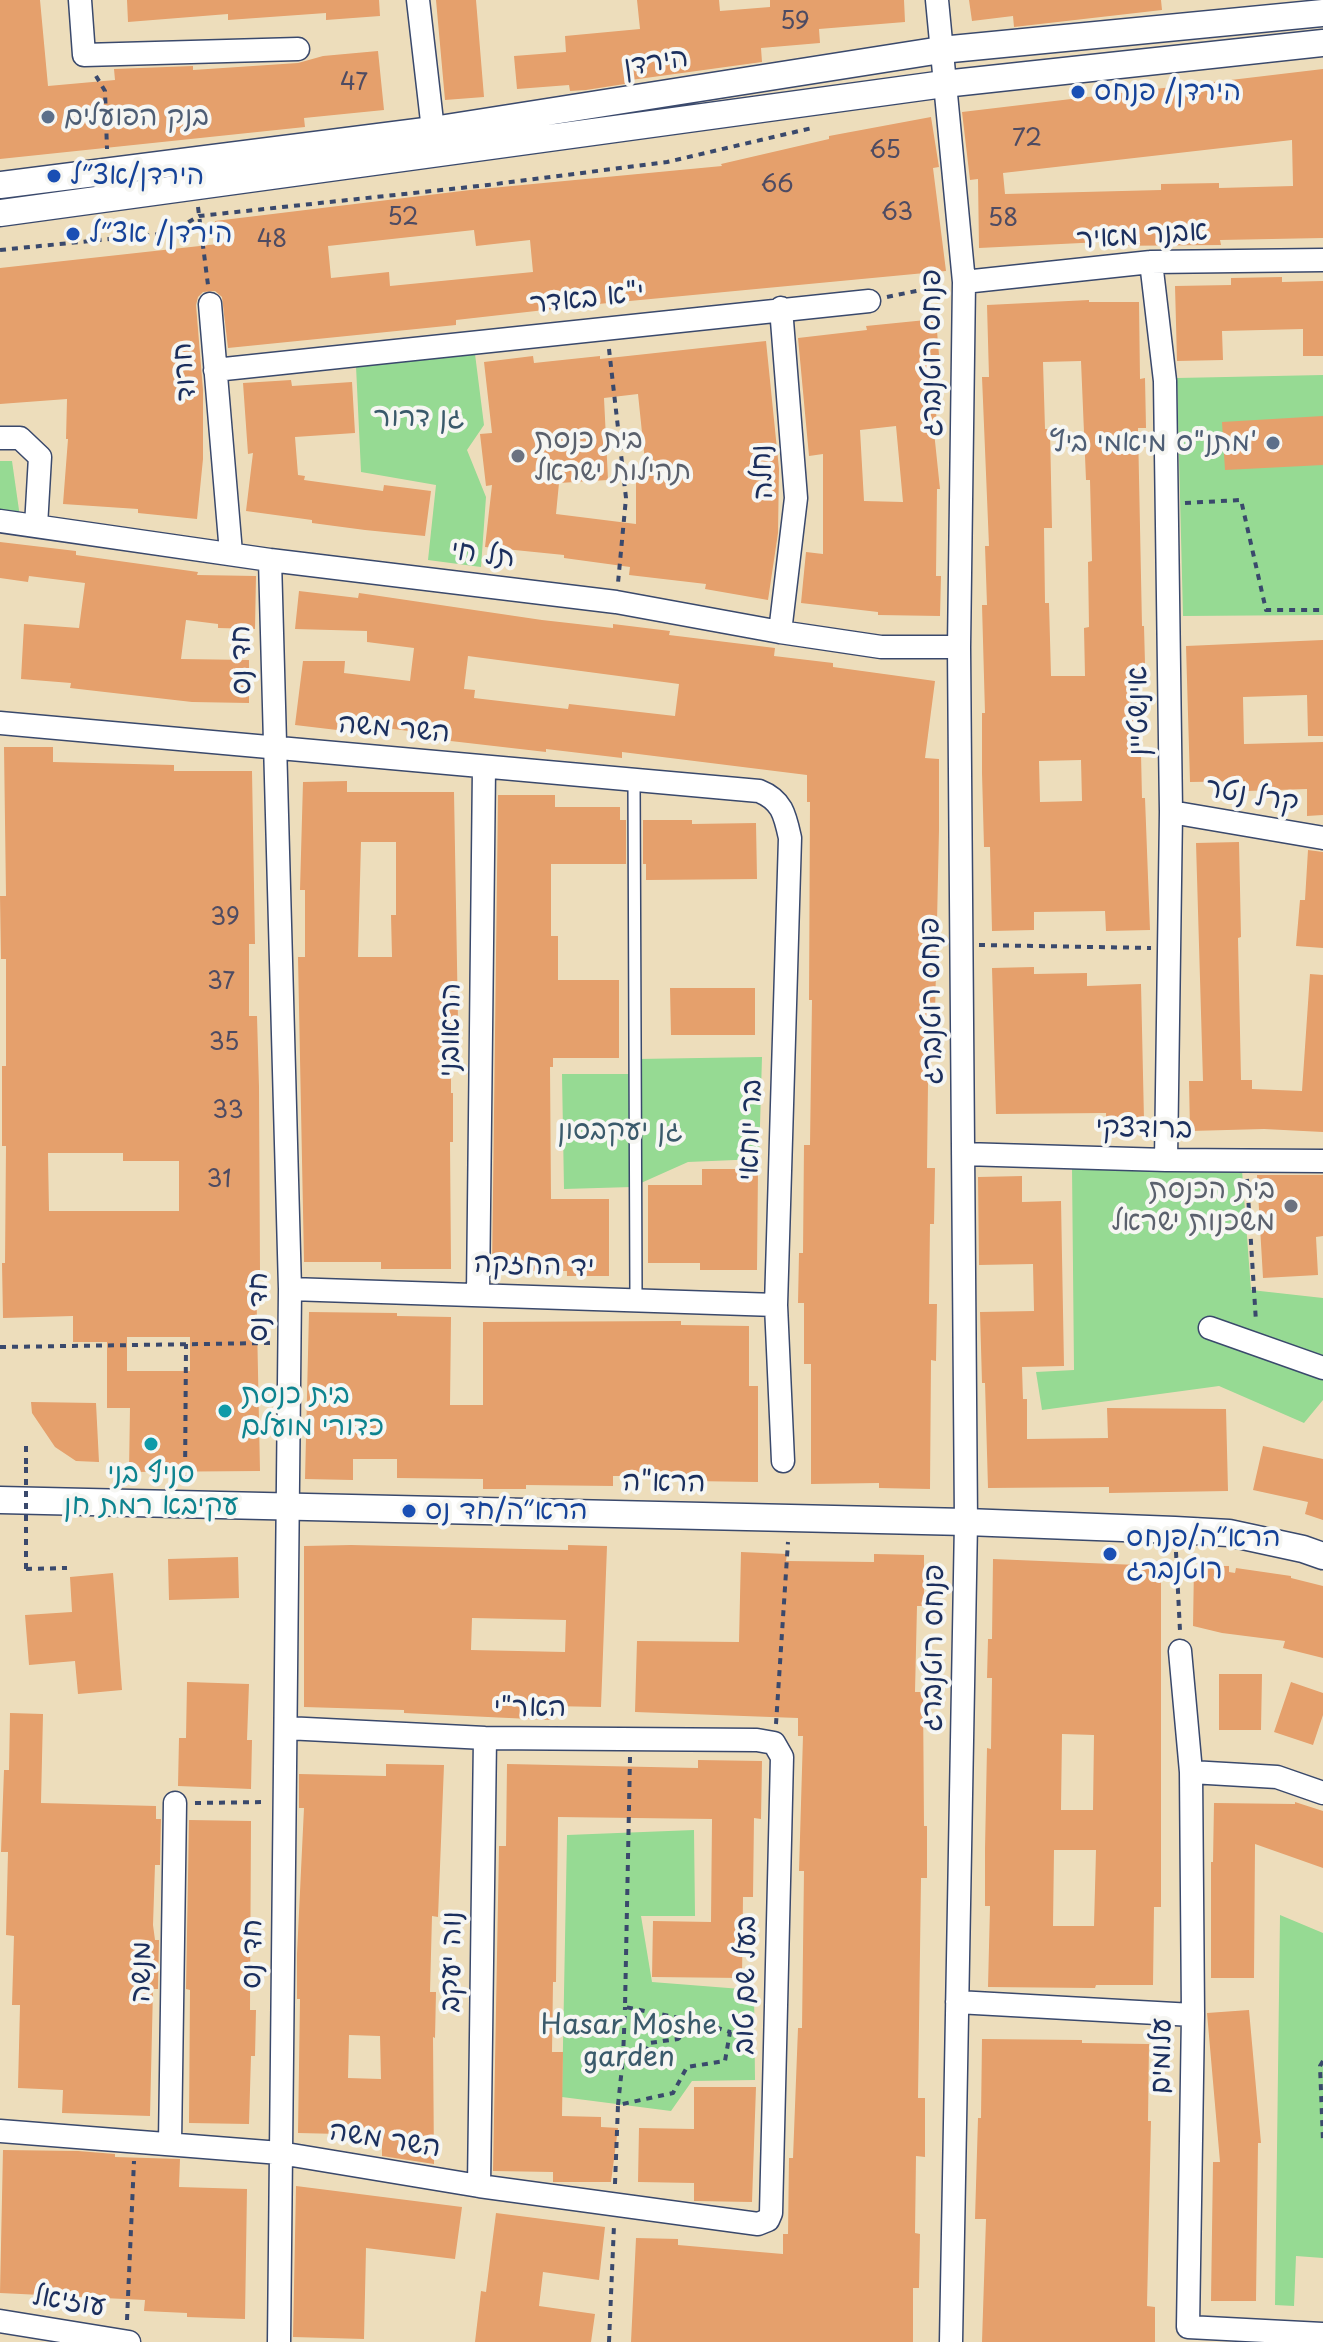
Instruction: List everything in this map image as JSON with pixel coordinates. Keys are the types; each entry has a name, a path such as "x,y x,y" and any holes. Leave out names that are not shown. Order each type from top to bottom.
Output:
{"street":[{"path":"80,0 84,55 298,49"},
{"path":"418,0 433,130"},
{"name":"פנחס רוטנברג","path":"937,0 964,282 959,647 966,1522 951,2342"},
{"name":"הירדן","path":"0,185 433,130 941,50 1323,13"},
{"path":"0,213 944,84 1323,43"},
{"name":"אבנר מאיר","path":"964,282 1151,262 1323,260"},
{"name":"אינשטיין","path":"1151,262 1165,381 1171,812 1166,1160"},
{"name":"י\"א באדר","path":"215,370 869,301"},
{"name":"חרוד","path":"210,304 231,553"},
{"name":"נחלה","path":"780,632 796,498 781,308"},
{"path":"0,438 20,438 40,457 36,526"},
{"name":"תל חי","path":"0,521 270,560 616,602 881,647 959,647"},
{"name":"חד נס","path":"270,560 290,1289 279,2342"},
{"name":"השר משה","path":"0,723 759,791 778,802"},
{"name":"הראובני","path":"478,1294 484,768"},
{"name":"בר יוחאי","path":"778,802 785,814 790,838 776,1305 783,1461"},
{"name":"קרל נטר","path":"1171,812 1323,838"},
{"name":"ברודצקי","path":"963,1154 1323,1161"},
{"name":"יד החזקה","path":"290,1289 776,1305"},
{"path":"1210,1328 1323,1368"},
{"name":"הרא\"ה","path":"0,1500 966,1522 1175,1530 1229,1533 1323,1556"},
{"name":"עלומים","path":"1180,1651 1191,1772 1193,2015 1188,2327 1281,2336 1323,2334"},
{"name":"האר\"י","path":"286,1728 485,1738 757,1740 774,1743"},
{"name":"נוה יעקב","path":"479,2186 485,1738"},
{"name":"בעל שם טוב","path":"758,2224 768,2220 771,2213 782,1757 774,1743"},
{"path":"1191,1772 1277,1777 1323,1793"},
{"name":"מנשה","path":"170,2143 175,1803"},
{"path":"957,2002 1193,2015"},
{"name":"השר משה","path":"0,2131 280,2153 479,2186 758,2224"},
{"name":"עוזיאל","path":"0,2321 128,2342"}],"lane":[{"path":"634,781 636,1299"}],"path":[{"path":"105,91 107,171"},
{"path":"0,250 170,233 199,216 473,187 667,162 815,127"},
{"name":"חרוד","path":"196,187 210,304"},
{"path":"869,301 964,282"},
{"path":"606,327 626,498 616,602"},
{"path":"1167,504 1241,500 1266,610 1323,610"},
{"path":"961,945 1169,949"},
{"path":"1245,1161 1258,1345"},
{"path":"0,1347 290,1343"},
{"path":"184,1504 186,1344"},
{"path":"26,1446 26,1569 67,1568"},
{"path":"774,1743 789,1518"},
{"path":"1175,1530 1180,1651"},
{"path":"609,2342 625,2007 630,1739"},
{"path":"175,1803 285,1802"},
{"path":"625,2007 699,2022 730,2032 775,2033"},
{"path":"623,2058 646,2054 649,2043 678,2039 699,2022"},
{"path":"618,2105 673,2093 687,2067 725,2061 730,2032"},
{"path":"1323,2061 1320,2066 1323,2141"},
{"path":"128,2342 135,2140"}],"green space":[{"name":"גן דרור","path":"475,354 484,425 467,450 486,497 481,567 428,560 436,485 361,472 356,366"},
{"path":"1323,375 1323,615 1183,616 1177,378"},
{"path":"0,461 12,461 21,524 0,521"},
{"name":"גן יעקבסון","path":"762,1057 759,1159 688,1162 632,1187 564,1189 562,1074 635,1074 637,1059"},
{"path":"1072,1167 1242,1170 1251,1290 1323,1298 1323,1400 1304,1423 1219,1386 1042,1410 1036,1372 1074,1370"},
{"name":"Hasar Moshe garden","path":"694,1830 695,1916 641,1916 652,1982 754,1990 755,2080 692,2081 671,2111 562,2097 567,1835"},
{"path":"1280,1915 1323,1933 1323,2258 1296,2256 1294,2306 1275,2305"}],"building":[{"path":"0,0 40,0 48,86 115,80 114,69 193,66 193,70 298,63 323,56 378,51 384,110 304,118 305,127 0,159"},
{"path":"127,0 379,0 380,16 326,20 326,13 228,20 228,14 128,22"},
{"path":"436,0 476,0 484,97 445,100"},
{"path":"637,0 719,0 720,11 770,7 770,0 904,0 905,22 819,29 820,43 761,48 762,62 631,80 631,83 586,90 570,91 569,85 517,89 514,56 566,52 565,36 640,29"},
{"path":"969,0 1161,0 1162,10 1014,27 1013,16 972,21"},
{"path":"1323,69 1323,238 1220,240 1221,245 1102,246 1102,242 979,248 978,179 970,180 962,112","holes":["1292,140 1293,186 1219,188 1219,183 1161,184 1161,190 1005,194 1003,173"]},
{"path":"931,117 939,167 933,168 946,271 598,304 456,320 456,325 228,348 222,297 215,291 203,292 196,305 203,390 203,459 197,519 138,513 138,509 63,504 68,439 67,399 0,404 0,268 218,244 215,221 470,190 722,166 829,139 829,136","holes":["474,230 476,246 530,240 533,272 390,286 389,272 331,278 328,246"]},
{"path":"1282,277 1282,282 1323,281 1323,356 1303,356 1303,329 1222,331 1223,360 1177,361 1175,286 1231,285 1231,278"},
{"path":"1089,300 1139,302 1140,379 1145,378 1146,428 1138,428 1145,664 1139,665 1142,798 1145,798 1150,930 1106,931 1105,911 1034,912 1034,930 992,931 990,847 984,847 982,773 982,713 985,713 982,605 987,605 985,546 989,546 982,377 989,377 987,305","holes":["1081,361 1086,480 1090,480 1092,561 1088,562 1089,627 1084,628 1085,676 1051,676 1049,603 1045,603 1044,528 1052,528 1050,429 1045,429 1043,362","1081,760 1082,801 1040,802 1039,761"]},
{"path":"936,319 939,355 930,356 940,489 937,489 936,576 941,576 940,616 878,615 878,612 801,603 806,552 823,554 823,454 809,456 798,338 867,330 866,326","holes":["896,426 903,502 864,501 860,430"]},
{"path":"766,341 779,469 778,533 768,600 705,589 706,584 629,575 630,567 564,558 564,555 485,547 492,485 486,486 480,434 492,433 484,362 533,356 534,363 600,356 600,359","holes":["638,394 646,471 636,471 636,524 556,514 559,483 608,480 604,398"]},
{"path":"291,380 292,386 352,382 355,433 295,437 298,475 305,476 304,480 383,491 384,485 431,491 425,536 312,523 312,520 246,511 253,453 248,454 243,383"},
{"name":"מתנ\"ס מיאמי ביץ'","path":"1323,416 1323,465 1225,470 1222,422"},
{"path":"0,542 76,551 76,555 198,572 197,575 256,576 255,629 218,628 218,624 186,620 181,659 249,660 249,703 192,702 70,688 71,683 21,679 24,624 79,628 85,583 29,576 28,582 0,578"},
{"path":"299,591 358,598 359,593 542,620 670,631 669,635 775,648 774,656 935,681 925,758 939,759 935,1015 932,1015 931,1083 928,1083 927,1168 935,1168 934,1224 930,1224 929,1304 937,1304 936,1361 931,1360 930,1489 879,1488 879,1483 811,1484 811,1364 804,1364 804,1303 798,1303 799,1253 803,1253 804,1145 810,1145 812,1000 809,1000 810,802 807,802 807,775 622,752 622,758 546,749 546,752 416,737 417,732 338,722 337,730 295,725 303,661 345,661 344,673 410,681 414,648 367,642 367,631 295,629","holes":["468,656 679,684 675,716 569,704 568,709 474,698 475,690 464,689"]},
{"path":"1323,640 1323,736 1308,736 1307,695 1243,697 1244,744 1323,742 1323,815 1307,816 1307,789 1246,791 1246,781 1190,782 1186,646"},
{"path":"4,747 53,747 53,762 174,765 174,771 252,771 255,944 249,944 249,1016 257,1016 259,1087 260,1273 256,1273 260,1471 129,1472 130,1408 107,1408 107,1342 73,1342 73,1316 3,1318 6,1146 2,1146 2,1066 6,1066 6,959 1,959 0,896 6,896","holes":["48,1153 123,1153 123,1161 179,1161 179,1211 49,1211","127,1337 190,1337 190,1371 127,1371"]},
{"path":"347,781 347,792 454,792 458,1021 451,1021 451,1269 381,1269 381,1262 304,1262 298,957 305,957 305,890 300,890 303,782","holes":["361,842 396,842 396,915 391,915 392,957 358,957"]},
{"path":"498,795 555,795 555,807 620,807 620,820 626,820 626,864 551,864 551,936 558,936 558,980 619,980 619,1058 553,1058 553,1067 550,1067 551,1199 609,1199 609,1276 567,1276 567,1271 492,1271"},
{"path":"643,820 692,820 692,824 756,823 757,879 646,880"},
{"path":"1239,842 1241,1080 1252,1080 1252,1089 1302,1091 1310,974 1323,975 1323,1132 1264,1129 1190,1131 1189,1081 1203,1081 1196,843"},
{"path":"1308,850 1323,852 1323,948 1296,946 1300,900 1305,900"},
{"path":"1034,967 1034,974 1087,973 1087,986 1141,984 1144,1120 1106,1122 1106,1113 996,1114 992,968"},
{"path":"670,988 755,988 755,1035 671,1035"},
{"path":"702,1169 758,1169 757,1270 700,1270 700,1263 648,1263 648,1185 702,1185"},
{"name":"בית הכנסת משכנות ישראל","path":"1257,1175 1323,1175 1323,1236 1316,1237 1318,1275 1263,1278"},
{"path":"1022,1176 1022,1202 1061,1201 1064,1366 1022,1367 1023,1399 1027,1399 1027,1439 1108,1438 1107,1408 1226,1409 1228,1491 1109,1493 1109,1487 988,1488 980,1312 1034,1311 1033,1264 979,1265 978,1177"},
{"path":"309,1312 451,1317 450,1405 483,1405 483,1322 681,1321 681,1325 749,1326 749,1386 758,1386 758,1482 691,1481 692,1476 613,1476 613,1486 526,1485 526,1489 483,1489 483,1479 397,1478 397,1459 353,1459 353,1480 305,1479"},
{"path":"31,1402 96,1403 99,1462 76,1461 55,1447 32,1413"},
{"path":"1263,1446 1323,1459 1323,1520 1305,1514 1308,1502 1253,1490"},
{"path":"568,1545 607,1546 601,1707 551,1706 551,1720 304,1707 304,1546 568,1550","holes":["472,1618 566,1620 565,1652 471,1650"]},
{"path":"741,1552 787,1554 786,1561 874,1562 874,1554 924,1555 924,1606 917,1606 915,1692 923,1692 924,1826 927,1826 927,1878 921,1878 918,2098 925,2098 925,2157 916,2156 915,2233 920,2234 919,2288 913,2288 913,2342 631,2342 636,2238 678,2239 678,2245 783,2254 783,2234 788,2234 789,2158 793,2158 798,2028 802,2028 804,1871 799,1871 803,1736 798,1736 798,1718 635,1712 637,1641 739,1642"},
{"path":"238,1557 239,1598 169,1600 168,1559"},
{"path":"993,1559 1161,1566 1161,1907 1154,1907 1153,1985 988,1987 990,1906 985,1906 985,1849 987,1748 991,1749 992,1678 987,1678 988,1639 992,1639","holes":["1062,1734 1094,1735 1093,1810 1061,1810","1054,1850 1096,1850 1094,1926 1053,1926"]},
{"path":"1194,1566 1229,1566 1229,1572 1235,1573 1236,1568 1291,1576 1323,1586 1323,1658 1283,1648 1285,1641 1193,1626"},
{"path":"113,1573 122,1690 78,1694 75,1661 29,1665 25,1615 72,1612 70,1577"},
{"path":"1219,1674 1262,1674 1261,1730 1219,1730"},
{"path":"187,1682 249,1684 247,1740 252,1740 251,1789 178,1786 179,1738 186,1738"},
{"path":"1291,1682 1323,1693 1323,1715 1313,1745 1274,1732"},
{"path":"10,1713 43,1714 41,1803 156,1806 156,1819 161,1819 160,1865 155,1865 153,1925 155,1940 159,1940 158,1989 153,1989 150,2116 62,2113 63,2090 18,2088 20,2005 12,2005 14,1936 6,1935 8,1852 1,1852 4,1770 9,1770"},
{"path":"698,1760 762,1761 761,1819 754,1818 753,1897 743,1897 742,1978 652,1977 653,1921 711,1922 712,1819 558,1817 552,2052 563,2052 562,2116 601,2117 601,2127 618,2128 611,2182 553,2182 553,2172 493,2171 499,1846 506,1846 507,1764 698,1768"},
{"path":"386,1764 444,1765 438,1917 432,1916 430,1992 436,1992 433,2037 434,2164 382,2156 382,2135 298,2133 300,1999 297,1999 297,1954 304,1808 299,1808 299,1774 386,1776","holes":["349,2035 380,2036 381,2079 348,2078"]},
{"path":"1295,1802 1323,1811 1323,1868 1255,1844 1254,1978 1211,1978 1214,1803"},
{"path":"189,1820 251,1821 250,2010 256,2010 249,2124 189,2123 190,1990 186,1989"},
{"path":"1249,2010 1261,2143 1258,2143 1256,2301 1211,2301 1213,2162 1220,2162 1207,2013"},
{"path":"982,2039 1149,2044 1148,2121 1151,2121 1147,2306 1155,2307 1155,2342 982,2342 986,2219 975,2219"},
{"path":"694,2087 756,2087 752,2202 694,2201 694,2183 638,2182 639,2128 694,2129"},
{"path":"3,2150 78,2151 115,2154 115,2157 180,2159 179,2187 247,2189 245,2319 187,2317 187,2313 144,2311 145,2300 0,2293"},
{"path":"296,2186 462,2207 455,2259 366,2248 364,2339 293,2337"},
{"path":"496,2213 605,2227 599,2280 543,2272 539,2306 595,2314 591,2342 475,2342 481,2291 486,2292"}],"place":[{"name":"הירדן/ פנחס","path":"1078,92"},
{"name":"בנק הפועלים","path":"48,117"},
{"name":"הירדן/אצ״ל","path":"54,176"},
{"name":"הירדן/ אצ״ל","path":"73,234"},
{"name":"מתנ\"ס מיאמי ביץ'","path":"1273,443"},
{"name":"בית כנסת תהילות ישראל","path":"518,456"},
{"name":"בית הכנסת משכנות ישראל","path":"1291,1206"},
{"name":"בית כנסת כדורי מועלם","path":"225,1411"},
{"name":"סניף בני עקיבא רמת חן","path":"151,1444"},
{"name":"הרא״ה/חד נס","path":"409,1511"},
{"name":"הרא״ה/פנחס רוטנברג","path":"1110,1554"}]}
